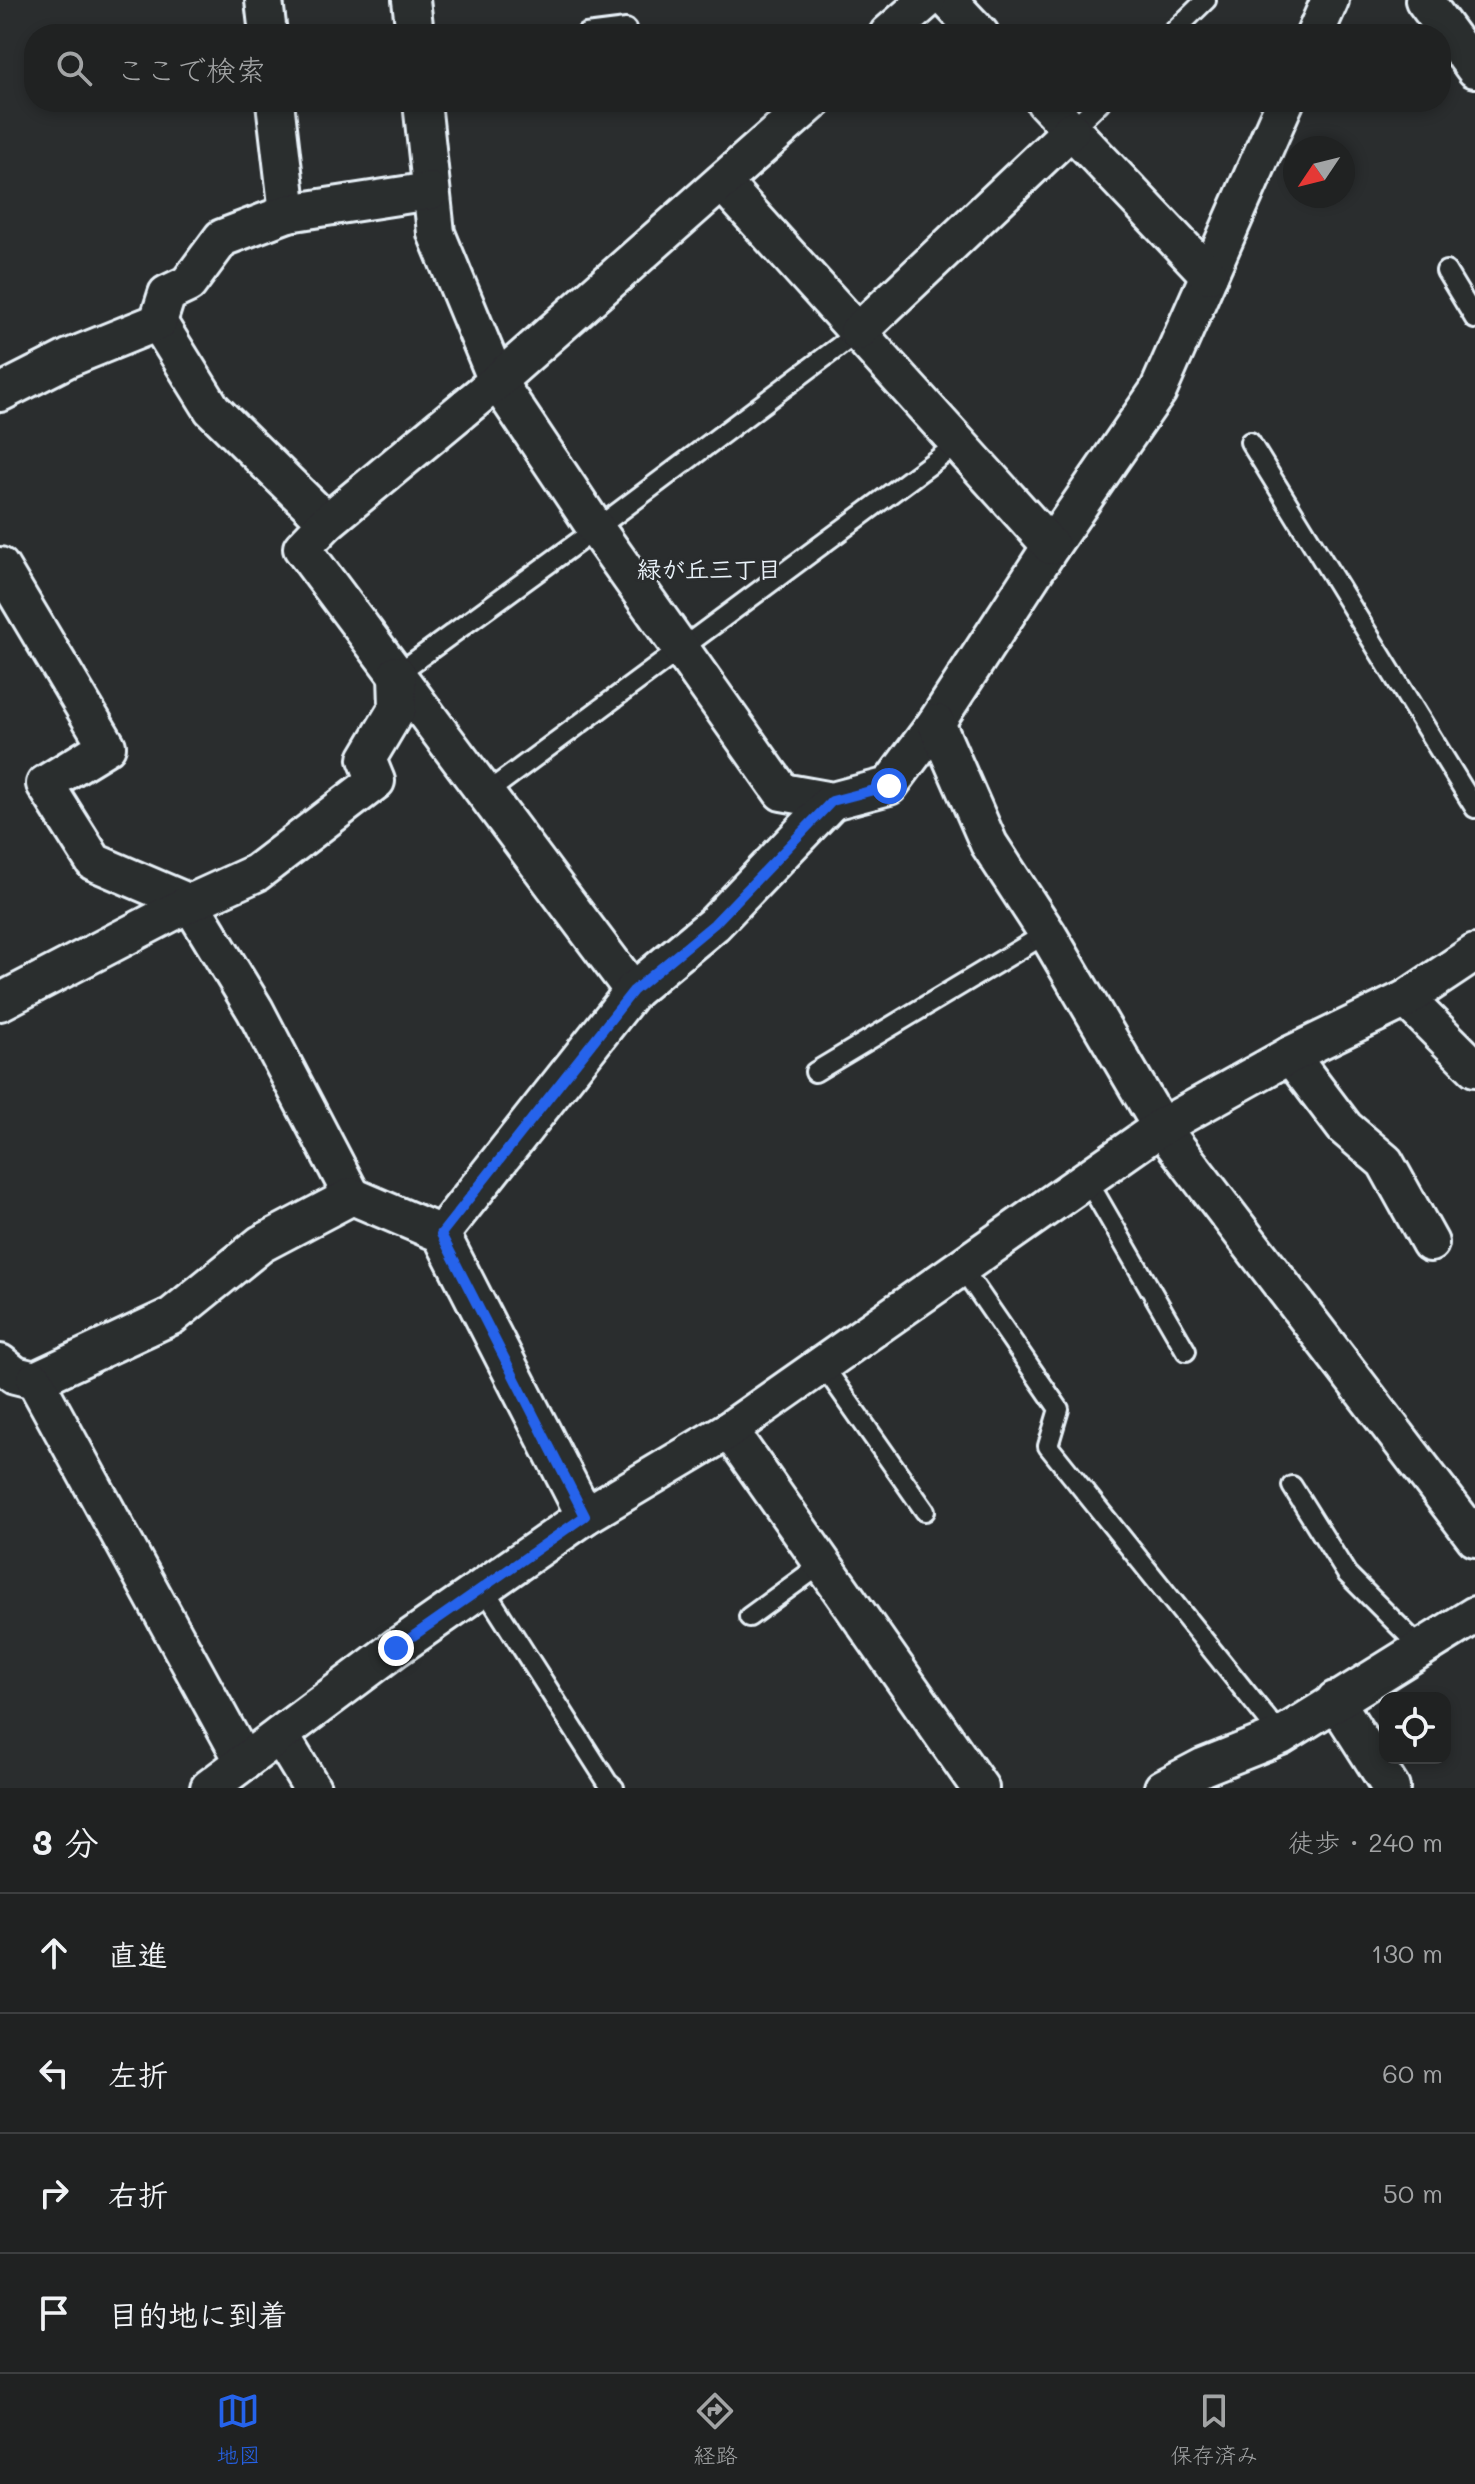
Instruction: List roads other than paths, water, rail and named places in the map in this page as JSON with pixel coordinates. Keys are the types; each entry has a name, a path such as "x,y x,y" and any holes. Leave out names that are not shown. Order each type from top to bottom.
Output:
{"street":[{"path":"264,0 267,24"},
{"path":"411,0 414,24"},
{"path":"899,24 927,0"},
{"path":"948,0 971,24"},
{"path":"1319,24 1330,0"},
{"path":"1424,0 1442,24"},
{"path":"1451,37 1475,69"},
{"path":"276,112 288,213"},
{"path":"423,112 436,233 497,381 596,529 782,792 832,801 889,786 936,723 1051,546 1158,391 1281,112"},
{"path":"633,991 302,548 327,522 497,381 801,112"},
{"path":"1054,112 1209,275"},
{"path":"858,332 1071,130"},
{"path":"722,182 1051,546"},
{"path":"327,522 212,409 158,322 167,294 188,284 222,238 288,213 430,191"},
{"path":"0,393 69,358 158,322"},
{"path":"0,566 107,746 45,784 94,862 190,903 255,1010 352,1196 441,1234 585,1516"},
{"path":"0,1002 190,903 256,873 376,781 367,759 398,707 397,674"},
{"path":"936,723 989,844 1047,933 1161,1127 1475,1538"},
{"path":"441,1234 633,991 714,924 832,801"},
{"path":"209,1788 585,1516 729,1430 960,1265 1161,1127 1290,1055 1406,999 1475,953"},
{"path":"1406,999 1475,1068"},
{"path":"1290,1055 1345,1128 1385,1162 1430,1243"},
{"path":"0,1363 15,1375 35,1380 172,1316 261,1244 352,1196"},
{"path":"35,1380 244,1762"},
{"path":"729,1430 980,1788"},
{"path":"1163,1788 1203,1767 1281,1736 1474,1617"},
{"path":"1335,1700 1391,1788"},
{"path":"280,1735 312,1788"}],"lane":[{"path":"1181,24 1206,0"},
{"path":"1071,130 1090,112"},
{"path":"1446,271 1475,319"},
{"path":"397,674 858,332"},
{"path":"1250,442 1475,808"},
{"path":"485,794 959,443"},
{"path":"815,1072 1047,933"},
{"path":"1086,1178 1186,1351"},
{"path":"960,1265 1059,1409 1048,1446 1281,1736"},
{"path":"822,1364 925,1511"},
{"path":"1292,1486 1347,1574 1421,1648"},
{"path":"749,1617 823,1563"},
{"path":"483,1587 614,1788"}],"district":[{"name":"緑が丘三丁目","path":"709,568"}]}
